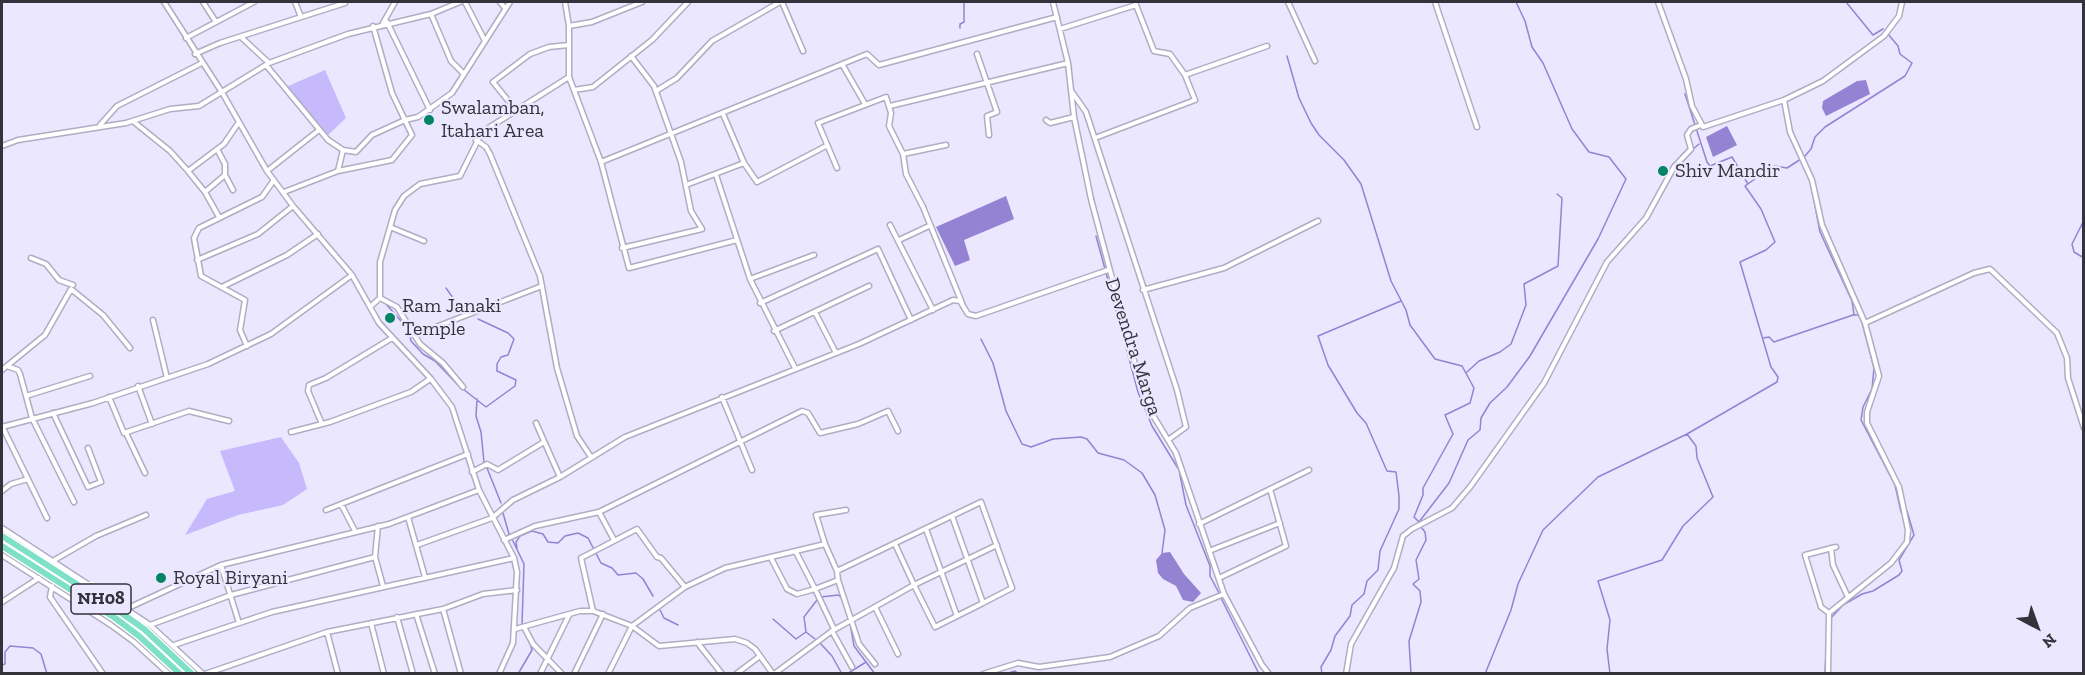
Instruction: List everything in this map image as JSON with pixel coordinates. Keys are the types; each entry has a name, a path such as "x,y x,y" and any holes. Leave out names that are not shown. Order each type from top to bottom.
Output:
{"main road":[{"name":"NH08","path":"2,536 89,588 188,664 192,674"},
{"name":"NH08","path":"2,546 83,597 139,636 179,673"},
{"path":"79,603 89,588"},
{"path":"179,673 188,664"}],"street":[{"path":"164,2 195,54 223,94 267,171 293,206 352,275 379,323 452,407 479,490 514,558 517,590 515,629 513,643 499,674"},
{"path":"204,2 216,22"},
{"path":"186,38 246,3 254,2"},
{"path":"295,2 301,17"},
{"path":"385,23 395,2"},
{"path":"2,146 18,140 133,121 170,109 199,106 223,94 267,64 373,26 431,14 462,2 485,41"},
{"path":"500,2 505,8"},
{"path":"241,37 267,64 319,130 343,150 356,152 372,135 405,120 418,117 457,88 463,73 510,2"},
{"path":"566,2 569,26 568,77 601,162 629,268 738,240"},
{"path":"569,26 592,22 642,2"},
{"path":"574,90 593,87 660,33 688,2"},
{"path":"656,91 676,78 712,41 781,2 803,51"},
{"name":"Devendra Marga","path":"1053,2 1068,63 1074,117 1108,270 1143,387 1154,417 1176,453 1184,473 1224,594 1269,674"},
{"path":"1288,2 1315,61"},
{"path":"1435,2 1477,127"},
{"path":"1658,2 1686,79 1690,102 1698,126"},
{"path":"1698,126 1704,127 1784,100 1823,81 1884,36 1899,16 1902,2"},
{"path":"195,54 345,3"},
{"path":"1060,29 1136,3 1154,51 1170,54 1185,75 1195,100 1095,138"},
{"path":"431,14 451,61 463,73"},
{"path":"601,162 869,54 879,65 1058,17"},
{"path":"385,23 430,110"},
{"path":"284,192 338,171 392,160 412,135 392,93 373,26"},
{"path":"515,109 493,82 530,54 569,45"},
{"path":"1185,75 1266,46"},
{"path":"977,54 997,112 987,116 989,135"},
{"path":"622,248 702,229 701,223 691,211 681,162 656,91 650,79 631,56"},
{"path":"99,126 117,106 202,63"},
{"path":"890,106 1068,63"},
{"path":"842,64 865,104"},
{"path":"371,306 380,298 380,262 395,210 414,188 460,176 482,132 568,77"},
{"path":"1071,91 1086,112 1095,138 1167,358 1186,425 1184,431 1168,440"},
{"path":"837,168 818,123 886,98 890,106 889,126 903,154 906,174 923,207 929,226 968,314 976,316 1108,270"},
{"path":"1784,100 1790,132 1812,180 1822,225 1865,323 1879,376 1867,412 1867,423 1899,487 1908,535 1904,549 1891,563 1829,613 1827,673"},
{"path":"723,114 744,163 757,182 826,146"},
{"path":"1046,120 1050,123 1074,117"},
{"path":"133,121 170,151 188,171 205,192 219,217"},
{"path":"188,171 217,149 239,122"},
{"path":"1346,674 1351,644 1394,568 1403,537 1412,529 1459,502 1506,433 1534,399 1607,262 1646,218 1674,167 1691,149 1686,138 1698,126"},
{"path":"267,171 319,130"},
{"path":"476,140 486,147 493,160 536,266 542,286 557,369 577,436 591,457"},
{"path":"903,154 946,145"},
{"path":"217,149 225,164 225,175 233,190"},
{"path":"338,171 343,150"},
{"path":"686,185 744,163"},
{"path":"205,192 225,175"},
{"path":"716,175 750,279 774,331 795,368"},
{"path":"247,346 240,330 245,300 201,276 194,238 196,232 219,217 262,197 274,180"},
{"path":"197,260 258,234 293,206"},
{"path":"1143,290 1224,268 1318,220"},
{"path":"890,225 933,310"},
{"path":"899,240 929,226"},
{"path":"390,227 424,241"},
{"path":"221,287 287,255 318,234"},
{"path":"760,303 878,249 911,320"},
{"path":"750,279 814,255"},
{"path":"31,258 46,264 59,280 73,285"},
{"path":"1865,323 1967,276 1990,269 2057,333 2067,358 2068,378 2084,428"},
{"path":"47,518 2,427 109,397 208,364 271,334 352,275"},
{"path":"415,335 542,286"},
{"path":"774,331 869,286"},
{"path":"2,370 45,335 72,289 103,315 130,348"},
{"path":"380,298 397,307 429,354 443,363 463,387"},
{"path":"417,545 492,518 513,500 560,477 625,437 836,353 956,300 962,304"},
{"path":"815,312 836,353"},
{"path":"153,320 167,378"},
{"path":"322,424 308,386 392,338"},
{"path":"7,366 19,372 32,418 74,502"},
{"path":"26,396 90,376"},
{"path":"291,432 322,424 411,392 430,379"},
{"path":"138,386 152,424"},
{"path":"109,397 122,431 126,433 145,473"},
{"path":"722,397 752,470"},
{"path":"126,433 189,411 229,421"},
{"path":"504,540 536,526 599,512 804,411 820,433 858,424 888,411 898,431"},
{"path":"53,413 88,487 101,482 88,448"},
{"path":"536,423 560,477"},
{"path":"472,472 487,464 498,470 544,442"},
{"path":"326,510 468,454"},
{"path":"1199,524 1309,470"},
{"path":"2,491 11,484 28,479"},
{"path":"1219,578 1286,547 1270,489"},
{"path":"126,609 221,565 378,526 479,490"},
{"path":"837,571 981,502 1012,588 935,627 895,544"},
{"path":"341,504 355,531"},
{"path":"846,510 816,515 837,571 859,644 875,664"},
{"path":"599,512 614,540"},
{"path":"2,528 50,563 96,536 146,515"},
{"path":"952,516 984,603"},
{"path":"408,517 425,577"},
{"path":"1209,551 1280,523"},
{"path":"378,526 375,557 383,586"},
{"path":"593,611 581,558 637,529 657,557 661,558 685,587"},
{"path":"926,529 957,616"},
{"path":"608,674 632,626 685,587 725,568 825,544"},
{"path":"515,629 593,611 632,626 659,646 735,639 747,643 773,674 833,630 941,571 997,546"},
{"path":"1829,613 1821,607 1805,555 1834,548 1833,565 1848,597"},
{"path":"796,552 852,666"},
{"path":"2,555 52,585 134,642 169,674"},
{"path":"150,625 231,595 375,557"},
{"path":"174,645 272,612 514,558"},
{"path":"771,558 788,589 797,594 838,580"},
{"path":"221,565 239,623"},
{"path":"2,602 39,578"},
{"path":"52,585 50,597 103,674"},
{"path":"89,588 150,625 174,645 188,664 204,674 327,632 443,609 483,594 517,590"},
{"path":"983,674 1018,663 1040,668 1110,657 1159,636 1190,608 1224,594"},
{"path":"875,607 898,654"},
{"path":"443,609 461,674"},
{"path":"416,614 435,674"},
{"path":"574,674 603,614"},
{"path":"540,674 569,615"},
{"path":"397,617 413,674"},
{"path":"371,623 384,674"},
{"path":"524,627 533,644 562,674"},
{"path":"327,632 338,674"},
{"path":"696,642 723,674"},
{"path":"736,674 760,656"}],"shaded area":[{"path":"325,70 346,118 327,136 286,87"},
{"path":"1866,80 1870,94 1826,116 1822,108 1823,101 1857,81"},
{"path":"1727,126 1737,145 1713,157 1706,137"},
{"path":"1006,196 1014,219 964,240 970,260 955,266 936,227"},
{"path":"281,437 299,463 307,489 283,505 238,515 185,535 207,499 235,491 220,451"},
{"path":"1170,552 1184,574 1201,593 1193,602 1183,600 1176,586 1163,579 1158,573 1156,560 1162,553"}],"waterway":[{"path":"960,28 960,24 964,22 964,2"},
{"path":"1287,56 1299,98 1311,123 1319,135 1344,160 1361,184 1391,281 1406,310 1410,325 1435,359 1462,366 1474,388 1470,403 1445,415 1453,434 1423,488 1423,495 1414,517 1419,522 1449,483 1468,440 1480,430 1481,418 1490,403 1507,387 1530,356 1598,239 1626,179 1609,157 1589,152 1572,129 1543,63 1532,47 1525,21 1516,2"},
{"path":"1846,2 1873,35 1883,29"},
{"path":"1805,156 1811,149 1815,137 1825,127 1905,76 1912,63 1900,54 1898,46 1888,34"},
{"path":"1685,94 1707,162 1710,166 1732,157 1748,184"},
{"path":"1692,150 1699,144"},
{"path":"1485,674 1511,610 1518,584 1543,530 1598,477 1687,434 1777,382 1778,377 1771,367 1740,262 1766,250 1775,242 1761,209 1745,186 1775,166 1787,168 1801,159"},
{"path":"1673,175 1677,167"},
{"path":"1810,180 1820,232 1852,301 1854,315 1860,315 1874,368 1872,389 1863,407 1861,420 1895,485 1901,512"},
{"path":"1467,372 1479,361 1500,352 1511,344 1526,305 1524,284 1558,266 1562,198 1557,194"},
{"path":"2084,220 2072,244 2074,252 2084,258"},
{"path":"1096,236 1105,269"},
{"path":"1106,273 1138,392 1152,426 1179,470 1186,505 1210,566 1210,576 1219,593"},
{"path":"446,288 458,305 467,308"},
{"path":"1322,674 1321,667 1331,650 1335,636 1350,616 1352,605 1364,594 1367,581 1378,570 1380,551 1399,509 1399,496 1396,472 1387,471 1366,423 1357,413 1328,365 1318,336 1401,301"},
{"path":"386,304 409,330 411,341 423,354 435,361 458,385 486,407 515,386 516,380 497,371 497,364 501,357 508,355 514,339 508,333 478,319"},
{"path":"1763,338 1769,337 1774,342 1853,315"},
{"path":"981,339 993,363 1006,411 1022,444 1031,447 1053,439 1081,437 1087,439 1098,453 1124,460 1142,473 1155,495 1165,530 1162,553"},
{"path":"477,399 476,416 481,432 484,462"},
{"path":"1610,674 1607,649 1610,620 1598,581 1662,560 1683,526 1713,497 1697,458 1696,446 1687,434"},
{"path":"487,468 501,503"},
{"path":"1830,619 1843,605 1862,594 1873,591 1902,571 1899,560 1914,535 1907,511"},
{"path":"503,513 509,534"},
{"path":"1411,674 1409,641 1421,602 1420,591 1413,584 1419,579 1416,560 1426,540 1425,532 1421,527"},
{"path":"517,548 516,542 520,536 532,531 543,534 548,542 558,543 565,536 578,533 588,538 601,563 612,568 618,575 636,573 643,579 653,596"},
{"path":"512,539 524,564 522,624"},
{"path":"821,597 838,595 842,598"},
{"path":"1221,598 1259,674"},
{"path":"806,632 804,617 817,600"},
{"path":"660,610 664,618 678,625"},
{"path":"773,619 796,639 806,632 815,639"},
{"path":"850,623 854,646 875,674"},
{"path":"1829,648 1831,627"},
{"path":"518,674 532,650 529,640"},
{"path":"820,643 832,656 842,674"},
{"path":"2,665 5,664 5,652 10,646 33,648 41,654 47,674"},
{"path":"1825,673 1826,652"},
{"path":"847,674 866,662"},
{"path":"1005,674 1015,671 1019,674"}],"place":[{"name":"Swalamban, Itahari Area","path":"429,120"},
{"name":"Shiv Mandir","path":"1663,171"},
{"name":"Ram Janaki Temple","path":"390,318"},
{"name":"Royal Biryani","path":"161,578"}]}
